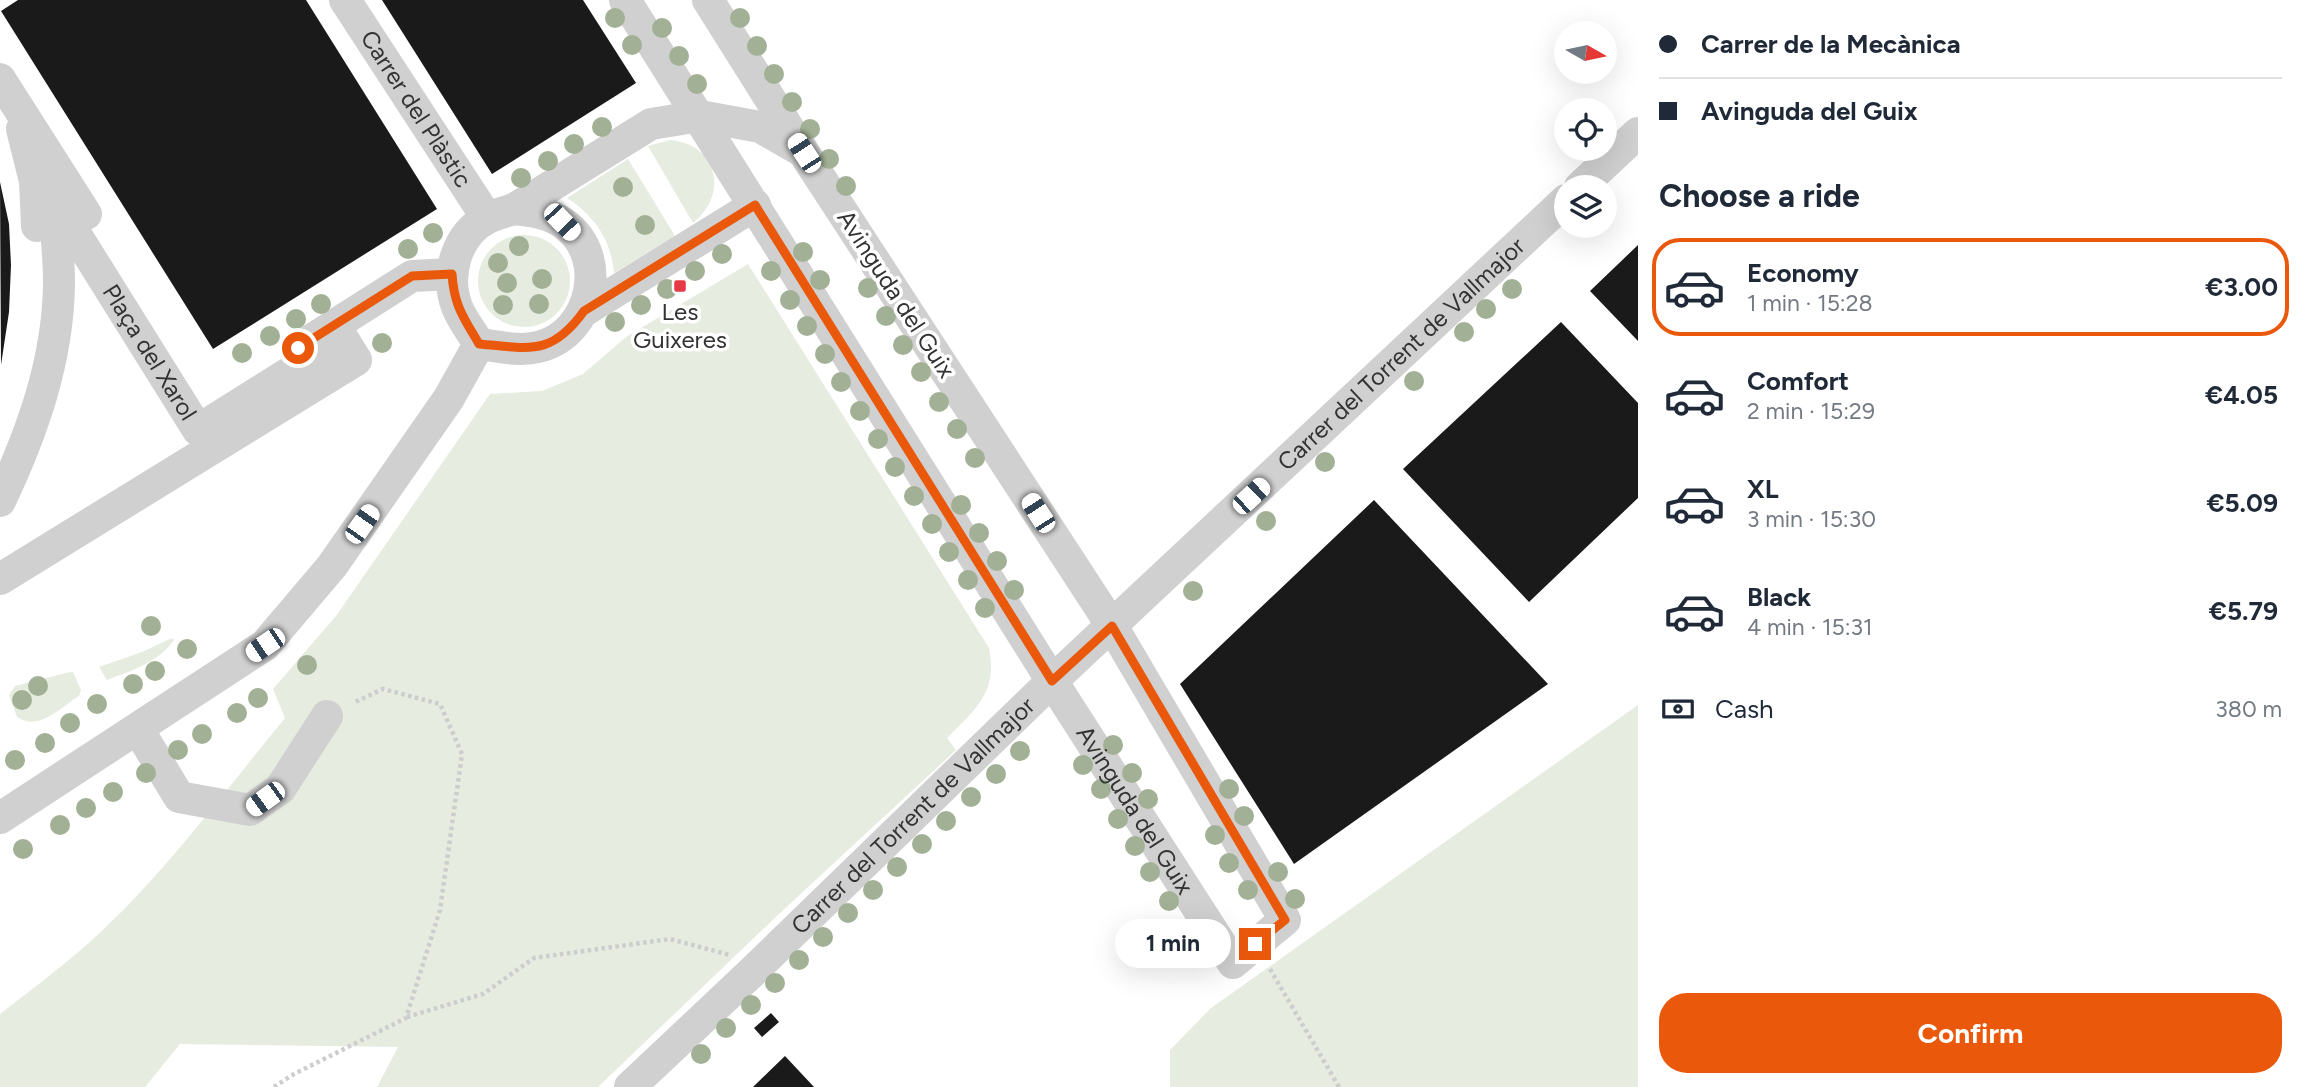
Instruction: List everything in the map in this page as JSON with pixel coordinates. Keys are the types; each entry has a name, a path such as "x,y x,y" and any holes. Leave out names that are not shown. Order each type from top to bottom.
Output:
{"street":[{"name":"Carrer del Plàstic","path":"345,0 500,214"},
{"name":"Avinguda del Guix","path":"625,0 1052,681 1233,963 1285,920 1112,626 804,153 708,0"},
{"path":"8,91 206,406 412,276 452,274"},
{"path":"0,458 14,423 35,337 39,269 35,181 8,91"},
{"path":"479,344 458,309 453,292 452,274 457,252 469,232 650,124 700,117 761,127 804,153"},
{"path":"1593,175 1638,133"},
{"name":"Plaça del Xarol","path":"0,501 33,426 52,353 59,283 52,198 198,430 343,339 356,360 0,579"},
{"path":"584,311 755,205"},
{"path":"479,344 518,349 538,347 556,340 572,327 584,311 591,287 589,262 579,239 562,222 539,211 500,214"},
{"name":"Carrer del Torrent de Vallmajor","path":"630,1087 1052,681 1554,211"},
{"path":"0,818 265,645 332,566 449,398 479,344"},
{"path":"138,729 179,797 250,810 280,789 327,716"}],"path":[{"path":"327,716 383,689 440,704 462,754 440,910 406,1018"},
{"path":"274,1087 294,1074 406,1018 483,994 534,958 670,939 737,956 750,974"},
{"path":"1255,944 1339,1087"}],"shaded area":[{"path":"670,140 699,151 708,160 713,172 711,198 693,223 648,146"},
{"path":"628,159 675,236 614,273 609,250 600,230 586,213 567,198"},
{"path":"524,235 541,239 556,249 566,264 570,281 566,298 556,313 541,323 524,327 507,323 492,313 482,298 478,281 482,264 492,249 507,239"},
{"path":"748,264 989,648 990,677 982,699 947,738 956,750 598,1087 377,1087 398,1047 180,1044 145,1087 0,1087 0,1014 92,940 144,889 285,718 273,689 336,616 490,394 542,391 583,374 626,337"},
{"path":"172,638 174,640 161,654 125,673 107,680 99,667 142,652"},
{"path":"73,672 81,690 79,696 42,720 33,722 17,717 9,695 15,686"},
{"path":"1638,705 1638,1087 1170,1087 1170,1050 1211,1008"}],"building":[{"path":"18,0 306,0 437,209 213,349 1,11"},
{"path":"382,0 583,0 636,83 492,174"},
{"path":"0,182 9,224 11,265 9,312 1,365"},
{"path":"1638,245 1638,341 1590,291"},
{"path":"1561,322 1638,403 1638,498 1529,602 1403,469"},
{"path":"1374,500 1548,684 1294,864 1180,684"},
{"path":"771,1013 779,1022 762,1037 754,1028"},
{"path":"785,1056 814,1087 753,1087"}],"place":[{"name":"Les Guixeres","path":"680,286"}],"route":[{"path":"298,348 412,276 452,274 458,309 479,344 518,349 538,347 556,340 572,327 584,311 755,205 1052,681 1112,626 1285,920 1255,944"}]}
